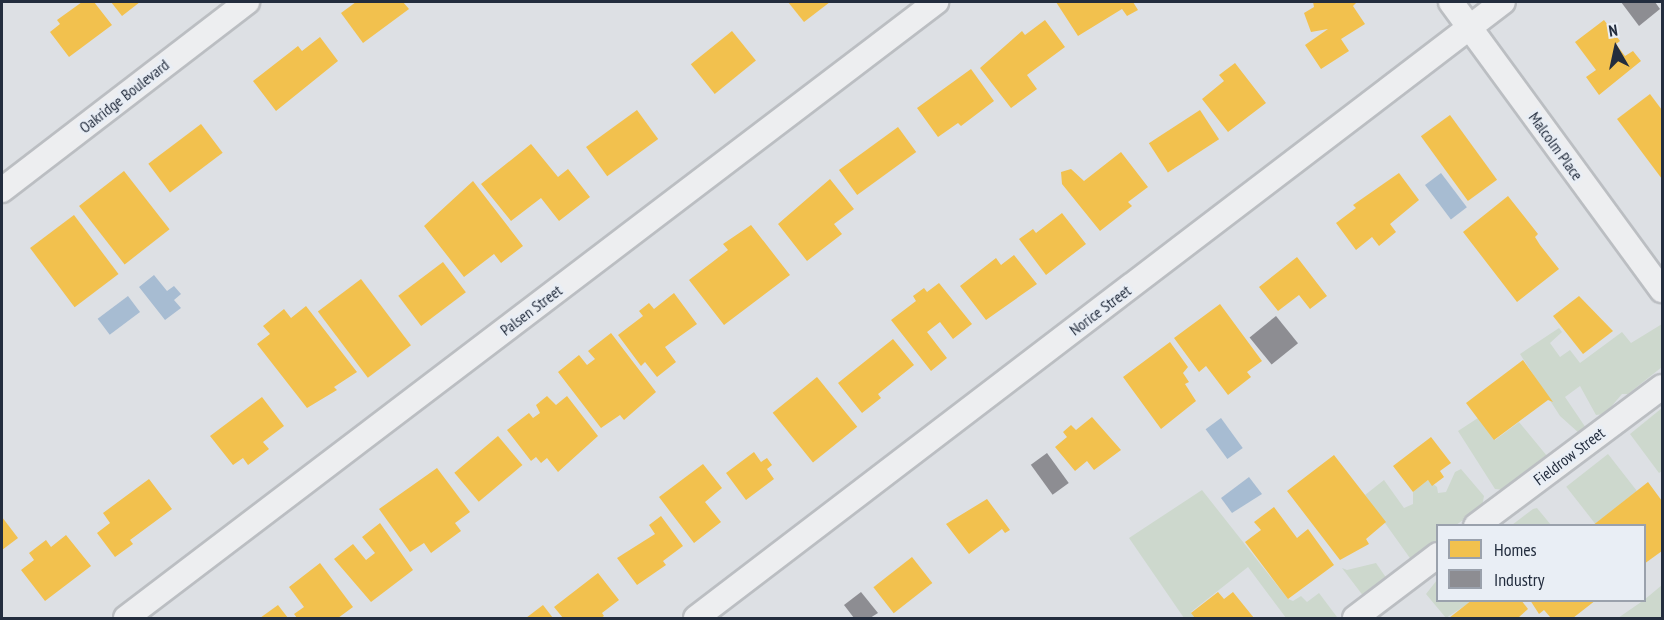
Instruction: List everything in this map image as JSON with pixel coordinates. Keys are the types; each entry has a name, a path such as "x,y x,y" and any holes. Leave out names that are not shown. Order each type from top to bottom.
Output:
{"street":[{"name":"Oakridge Boulevard","path":"2,190 247,2"},
{"name":"Palsen Street","path":"126,618 936,2"},
{"name":"Malcolm Place","path":"1451,2 1662,290"},
{"name":"Norice Street","path":"696,618 1503,2"},
{"name":"Fieldrow Street","path":"1477,524 1662,387"},
{"path":"1355,618 1436,556"}],"shaded area":[{"path":"1662,324 1662,367 1628,394 1622,394 1605,414 1596,415 1580,386 1565,397 1586,428 1580,434 1560,416 1520,354 1559,328 1562,332 1550,343 1560,357 1570,350 1580,363 1622,332 1631,343"},
{"path":"1662,408 1662,471 1659,473 1630,434"},
{"path":"1478,418 1495,440 1519,422 1547,456 1505,490 1495,489 1458,431"},
{"path":"1608,454 1637,491 1595,524 1566,487"},
{"path":"1461,469 1484,496 1482,507 1457,524 1436,524 1436,541 1412,561 1365,495 1384,480 1404,508 1413,504 1413,492 1428,480 1437,487 1438,493 1446,492 1455,472"},
{"path":"1202,490 1288,599 1293,601 1301,596 1307,602 1319,593 1337,617 1286,618 1248,567 1191,612 1195,618 1184,618 1129,538"},
{"path":"1537,508 1550,524 1513,524"},
{"path":"1376,563 1387,579 1364,597 1342,568 1347,570"},
{"path":"1436,581 1436,602 1470,602 1446,618 1426,594"},
{"path":"1662,585 1662,618 1618,618 1641,602 1646,602 1646,598"}],"water":[{"path":"1441,173 1467,207 1451,219 1425,185"},
{"path":"154,275 167,291 174,286 181,294 174,300 181,308 165,320 139,287"},
{"path":"128,296 140,312 110,335 98,319"},
{"path":"1221,418 1243,448 1227,459 1206,429"},
{"path":"1249,477 1262,494 1232,513 1221,498"}],"building: Homes":[{"path":"82,2 94,2 112,25 69,57 50,32 60,24 57,20"},
{"path":"111,2 140,2 122,16"},
{"path":"356,2 403,2 409,9 363,43 341,13"},
{"path":"788,2 830,2 804,22"},
{"path":"1056,2 1133,2 1138,10 1127,16 1122,9 1078,36"},
{"path":"1313,2 1357,2 1353,6 1365,24 1341,39 1349,51 1321,69 1305,45 1328,29 1311,32 1304,13 1314,7"},
{"path":"1045,20 1065,47 1027,75 1037,89 1011,108 980,68 1022,31 1025,35"},
{"path":"1604,20 1620,41 1616,44 1625,56 1633,51 1641,61 1599,95 1586,77 1596,70 1575,42"},
{"path":"732,31 756,61 715,94 691,64"},
{"path":"320,37 338,61 276,111 253,81 298,46 302,51"},
{"path":"1235,63 1266,103 1228,132 1202,99 1224,81 1219,75"},
{"path":"971,69 994,101 961,126 958,123 938,137 917,108"},
{"path":"1650,94 1662,110 1662,179 1617,119"},
{"path":"637,110 658,139 607,176 586,147"},
{"path":"1200,110 1219,139 1168,173 1149,143"},
{"path":"1450,115 1497,180 1468,201 1421,136"},
{"path":"201,124 223,153 170,192 148,164"},
{"path":"898,127 916,152 857,195 839,170"},
{"path":"531,144 558,177 568,169 590,197 559,221 541,198 511,221 481,184"},
{"path":"1121,152 1148,187 1128,202 1132,206 1100,231 1062,184 1061,172 1071,169 1084,181"},
{"path":"124,171 170,229 125,264 79,206"},
{"path":"1399,173 1419,200 1390,224 1396,232 1379,246 1372,237 1356,250 1336,223 1356,208 1353,205"},
{"path":"830,179 854,209 834,224 842,234 807,261 778,224"},
{"path":"473,181 523,246 501,263 494,254 464,277 424,226"},
{"path":"1508,196 1538,234 1535,237 1559,269 1517,302 1463,232"},
{"path":"1062,213 1086,244 1046,275 1019,239 1033,229 1036,233"},
{"path":"74,215 119,274 75,307 30,248"},
{"path":"751,225 790,275 724,325 689,280 728,250 723,244"},
{"path":"1014,255 1037,284 986,320 960,286 996,258 1001,265"},
{"path":"1297,257 1327,296 1310,309 1299,295 1278,311 1259,287"},
{"path":"443,262 466,292 421,326 398,296"},
{"path":"361,279 411,345 368,378 318,311"},
{"path":"939,283 972,324 953,339 940,322 927,332 947,358 931,371 891,320 916,301 913,296 924,288 927,292"},
{"path":"674,293 697,324 665,347 676,362 657,377 645,362 641,366 618,335 643,316 639,311 649,303 654,309"},
{"path":"1579,296 1613,331 1583,354 1553,316"},
{"path":"1220,304 1262,361 1247,372 1251,377 1228,395 1206,366 1199,372 1174,338"},
{"path":"306,306 357,372 334,387 337,390 307,408 257,344 270,334 263,326 284,309 291,318"},
{"path":"611,333 656,392 624,420 620,415 601,428 558,372 579,355 587,365 595,359 588,351"},
{"path":"893,339 914,365 878,394 881,398 862,413 838,383"},
{"path":"1170,342 1188,367 1183,373 1189,382 1185,384 1196,401 1161,429 1123,377"},
{"path":"1523,360 1553,402 1548,400 1494,440 1466,403"},
{"path":"817,377 857,427 813,463 773,413"},
{"path":"547,396 556,405 567,396 598,436 558,472 547,458 541,463 536,457 531,461 507,430 529,413 533,418 540,413 536,405"},
{"path":"262,397 284,426 263,442 269,449 248,465 243,458 233,465 210,436"},
{"path":"1092,417 1121,450 1094,470 1087,461 1075,471 1055,447 1067,437 1063,432 1071,425 1076,430"},
{"path":"498,436 522,465 479,502 454,473"},
{"path":"1431,437 1451,463 1440,471 1444,477 1432,486 1428,480 1413,492 1393,466"},
{"path":"754,452 761,462 767,458 772,465 767,469 774,479 746,500 726,473"},
{"path":"1334,455 1386,522 1366,539 1369,544 1340,560 1287,491"},
{"path":"703,464 722,488 705,502 721,522 694,543 659,497"},
{"path":"437,468 470,512 455,523 461,531 431,553 424,543 410,552 379,509"},
{"path":"149,479 172,509 130,540 133,544 115,557 97,533 110,523 103,513"},
{"path":"1648,482 1662,501 1662,551 1646,563 1646,524 1595,524"},
{"path":"987,499 1010,530 1005,533 1002,529 969,554 946,524"},
{"path":"1274,507 1297,538 1308,529 1334,565 1288,599 1245,542 1261,530 1254,522"},
{"path":"661,516 683,546 663,561 666,565 637,585 617,558 655,534 649,525"},
{"path":"2,517 18,538 2,550"},
{"path":"380,523 413,570 371,602 334,559 353,544 366,560 375,553 362,537"},
{"path":"66,535 91,566 45,601 21,570 34,560 29,553 46,540 51,547"},
{"path":"912,557 932,583 894,613 873,587"},
{"path":"320,563 353,607 338,618 297,618 294,614 304,607 289,587"},
{"path":"598,573 619,600 602,613 604,616 601,618 563,618 554,607"},
{"path":"1218,592 1224,599 1233,592 1254,618 1195,618 1191,613"},
{"path":"1469,602 1523,602 1528,609 1518,618 1449,618"},
{"path":"1531,602 1593,602 1573,618 1551,618 1544,610 1539,614"},
{"path":"278,605 288,618 260,618"},
{"path":"543,605 553,618 526,618"}],"building: Industry":[{"path":"1621,2 1655,2 1660,9 1639,26"},
{"path":"1276,316 1298,343 1272,365 1250,337"},
{"path":"1047,453 1069,483 1053,495 1031,465"},
{"path":"861,592 878,613 870,618 854,618 844,605"}]}
